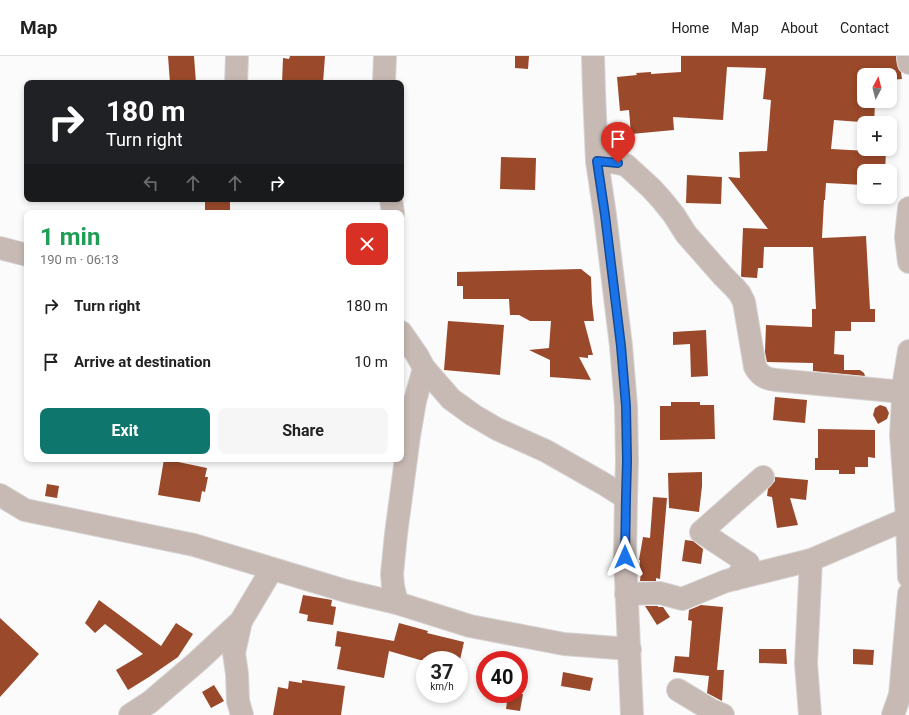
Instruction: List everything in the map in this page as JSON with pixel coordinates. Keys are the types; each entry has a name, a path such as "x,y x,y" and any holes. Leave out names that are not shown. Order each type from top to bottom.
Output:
{"street":[{"path":"236,56 236,80"},
{"path":"384,80 385,56"},
{"path":"593,56 597,161 623,361 627,461 625,557 632,715"},
{"path":"908,56 909,63"},
{"path":"597,161 626,165 651,188 674,215 686,234 740,294 744,302 755,367 763,377 768,380 903,392"},
{"path":"909,208 906,237 909,262"},
{"path":"0,248 24,254"},
{"path":"404,336 424,368 451,399 473,415 497,429 546,451 626,498"},
{"path":"909,351 904,381 901,435 908,518 909,577"},
{"path":"397,603 392,574 396,534 409,436 415,401 424,368"},
{"path":"735,579 748,563 701,532 763,478"},
{"path":"0,495 25,510 194,545 346,591 397,603 470,626 564,644 630,649"},
{"path":"626,594 660,593 682,599 726,581 811,560 908,518"},
{"path":"810,715 806,663 811,560"},
{"path":"130,715 150,702 198,661 241,621 272,569"},
{"path":"893,715 900,695 906,665 909,594"},
{"path":"241,621 234,653 237,674 238,701 242,715"},
{"path":"678,690 722,715"}],"building":[{"path":"168,56 194,56 196,80 170,80"},
{"path":"290,56 325,56 323,80 282,80 283,58 289,59"},
{"path":"515,56 529,56 528,69 515,68"},
{"path":"681,56 896,56 897,65 901,72 902,79 897,79 897,68 857,68 857,108 875,108 874,116 857,116 857,122 834,120 831,149 857,150 857,156 886,156 885,164 857,164 857,185 826,183 824,200 822,238 866,236 870,309 875,309 875,322 851,322 851,331 835,331 834,354 844,355 844,370 860,370 865,376 813,371 813,363 767,362 765,352 766,325 812,327 812,309 816,309 813,247 764,247 763,268 758,268 757,278 741,276 743,228 768,229 728,177 740,178 739,152 767,151 771,100 763,99 766,68 727,67 723,120 673,117 674,130 631,134 629,110 620,111 617,77 637,75 636,73 651,72 651,74 681,72"},
{"path":"501,157 536,158 535,190 500,189"},
{"path":"687,175 722,177 721,204 686,203"},
{"path":"205,202 230,202 230,210 205,210"},
{"path":"581,269 591,277 594,321 584,321 593,355 588,355 588,358 579,357 591,380 550,377 550,360 529,350 549,348 551,321 530,321 519,315 510,315 509,299 463,299 463,286 457,286 457,272"},
{"path":"448,321 504,325 500,375 444,370"},
{"path":"706,330 708,376 691,377 690,344 673,345 673,332"},
{"path":"775,397 807,400 805,423 773,420"},
{"path":"671,402 700,402 700,405 714,405 715,439 660,440 660,406 671,406"},
{"path":"880,405 886,407 889,413 887,419 878,424 873,415 875,408"},
{"path":"818,429 875,430 875,458 868,457 868,467 855,467 855,474 839,474 839,470 815,470 815,458 818,458"},
{"path":"164,462 178,462 207,468 205,477 208,477 205,492 202,491 200,502 158,495"},
{"path":"702,472 699,512 669,508 668,473"},
{"path":"775,477 808,480 806,500 790,498 798,525 777,528 772,497 767,496 768,489 775,481"},
{"path":"47,484 59,486 57,498 45,496"},
{"path":"653,497 667,498 660,579 656,578 656,581 640,581 641,572 639,572 639,560 643,537 650,538"},
{"path":"685,540 693,541 703,549 701,564 682,561"},
{"path":"303,595 332,600 331,606 336,607 333,625 307,621 308,615 299,613"},
{"path":"99,600 161,646 176,623 193,634 178,657 128,690 116,670 143,654 105,624 95,633 85,623"},
{"path":"701,605 723,607 717,670 724,670 722,701 707,693 709,676 673,672 675,656 689,657 692,621 688,620 689,610"},
{"path":"645,606 663,607 670,617 657,625"},
{"path":"0,618 39,654 0,697"},
{"path":"399,623 428,631 427,633 464,642 462,651 416,651 416,659 389,651 384,678 337,669 341,647 335,646 337,631 394,641"},
{"path":"759,649 786,649 787,664 759,663"},
{"path":"853,649 874,650 873,665 853,664"},
{"path":"563,672 593,678 590,691 561,686"},
{"path":"302,680 345,686 341,715 273,715 278,687 288,689 289,681 302,683"},
{"path":"214,685 224,701 211,708 202,692"},
{"path":"507,703 521,703 520,711 506,709"}],"route":[{"path":"618,163 597,161 621,346 626,406 627,461 625,557"}]}
